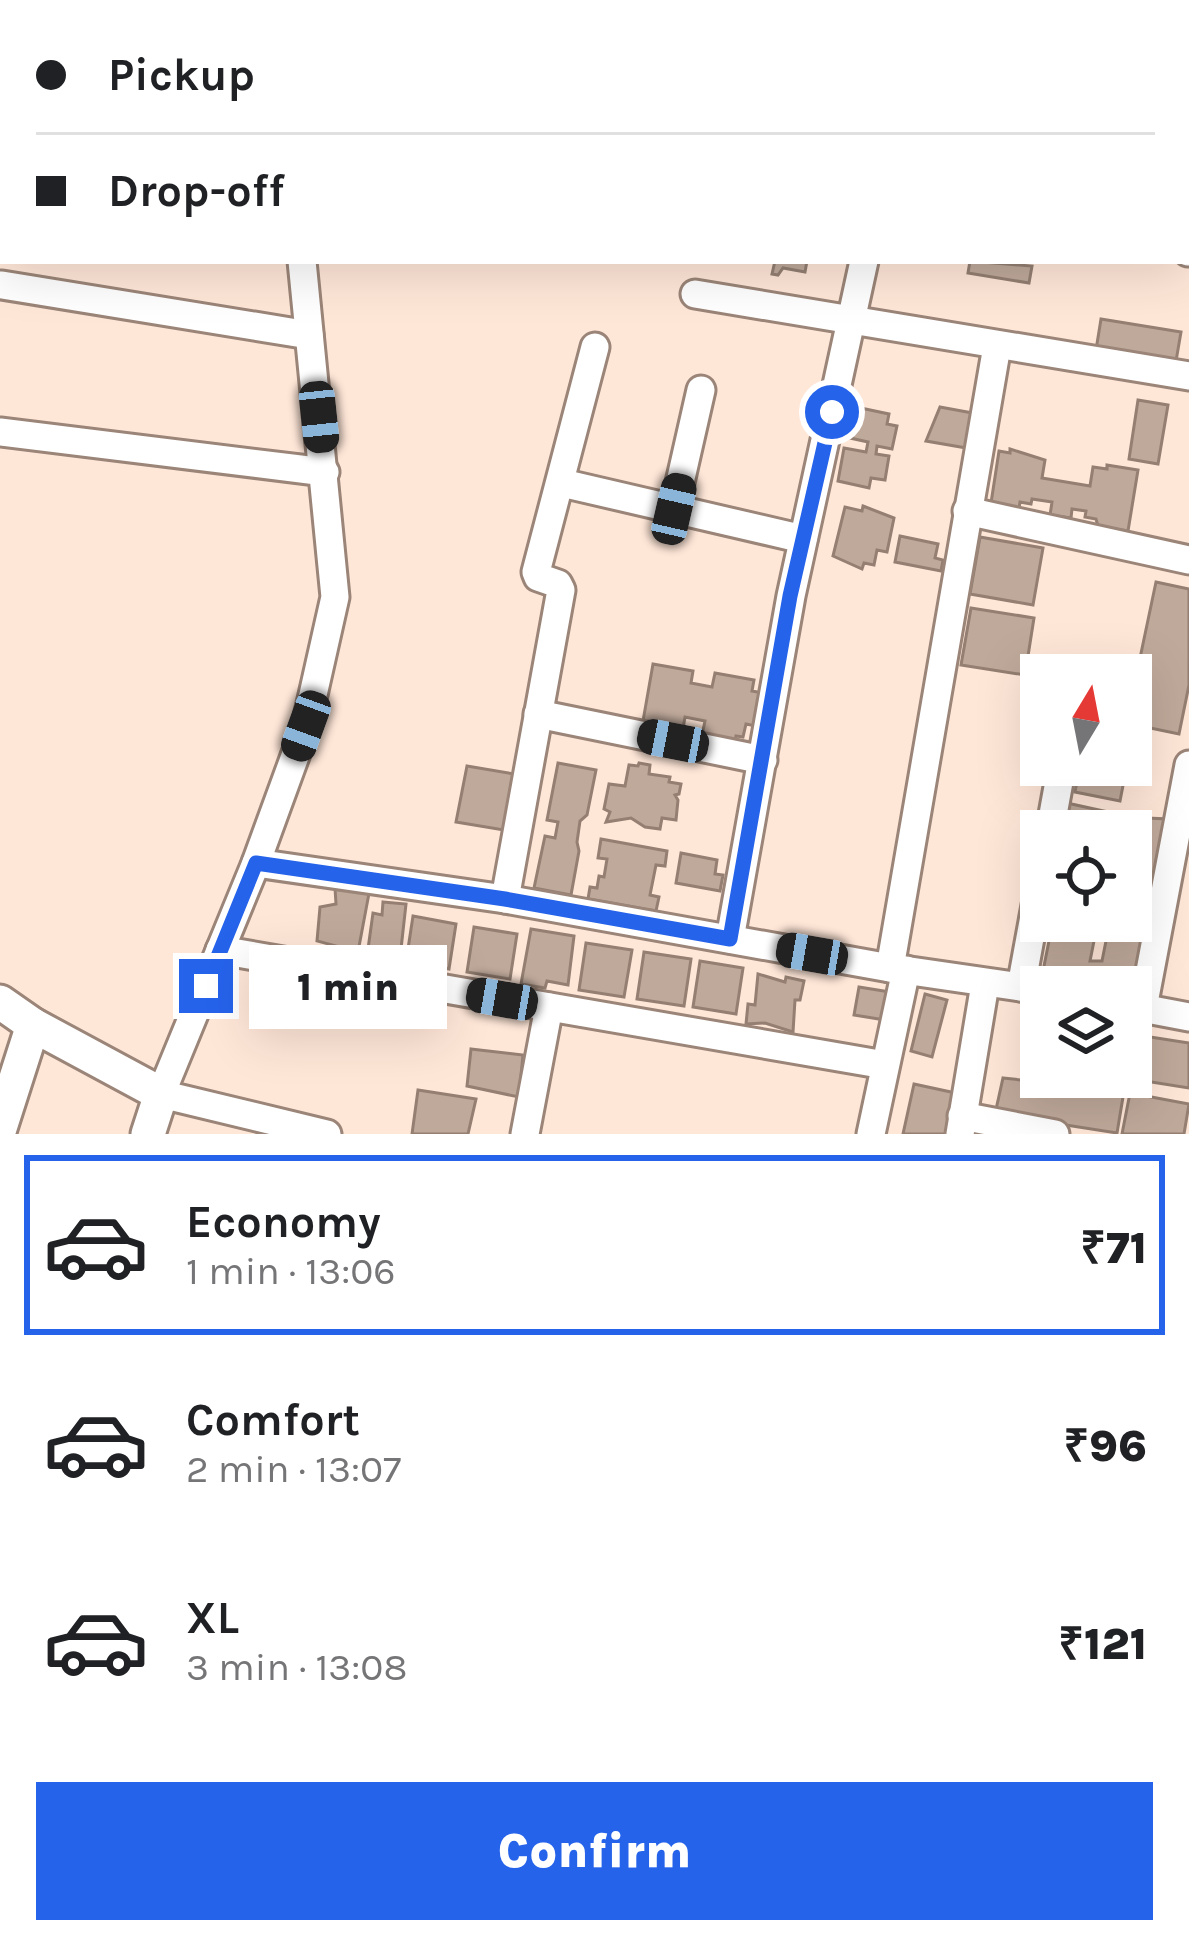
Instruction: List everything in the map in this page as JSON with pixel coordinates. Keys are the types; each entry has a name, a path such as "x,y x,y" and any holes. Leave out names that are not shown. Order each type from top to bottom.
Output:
{"street":[{"path":"148,1134 306,726 335,597 302,264"},
{"path":"730,939 803,539 863,264"},
{"path":"3,280 309,335"},
{"path":"695,294 1189,376"},
{"path":"871,1134 886,1065 967,511 998,346"},
{"path":"505,899 561,590 536,572 595,347"},
{"path":"674,509 701,390"},
{"path":"0,432 325,472"},
{"path":"562,482 803,539"},
{"path":"967,511 1189,560"},
{"path":"538,713 763,760"},
{"path":"1146,966 1189,765"},
{"path":"256,863 505,899 1020,988"},
{"path":"220,950 886,1065"},
{"path":"985,984 960,1125 1055,1134"},
{"path":"0,1002 161,1094 327,1134"},
{"path":"525,1134 549,1007"},
{"path":"1152,1010 1189,1017"},
{"path":"0,1128 6,1088 33,1025"}],"building":[{"path":"774,264 806,264 805,272 783,268 778,275 772,274"},
{"path":"970,264 1032,266 1029,283 968,273"},
{"path":"1101,319 1181,332 1175,367 1148,356 1096,350"},
{"path":"1138,400 1168,405 1158,464 1129,459"},
{"path":"856,407 889,414 887,424 897,426 892,449 877,446 876,454 889,456 885,480 871,478 869,488 838,481 844,448 866,452 868,442 850,438"},
{"path":"940,407 978,414 972,449 926,441"},
{"path":"1010,449 1045,460 1042,478 1090,486 1093,467 1138,470 1128,531 1098,526 1096,519 1085,517 1086,511 1072,509 1071,518 1050,515 1052,502 1032,499 1031,504 1020,502 1019,508 991,503 999,451 1010,453"},
{"path":"863,506 894,518 887,552 877,550 874,565 864,563 862,569 833,556 845,507 862,511"},
{"path":"900,536 938,544 935,558 943,560 941,571 895,562"},
{"path":"980,537 1043,548 1033,605 970,594"},
{"path":"1156,582 1189,589 1189,685 1179,734 1152,728 1152,654 1141,654"},
{"path":"971,608 1034,618 1028,654 1020,654 1020,674 961,665"},
{"path":"653,664 693,671 691,683 712,687 715,673 754,680 752,691 768,694 761,727 746,724 743,737 736,736 735,741 702,735 705,721 685,717 683,729 643,721"},
{"path":"558,763 596,770 587,815 580,821 571,895 534,888 545,836 555,838 558,822 547,820"},
{"path":"629,765 650,765 649,774 681,784 675,795 676,820 662,818 660,829 631,818 606,822 609,784 625,786"},
{"path":"467,766 520,775 510,831 456,822"},
{"path":"1076,786 1123,786 1120,801 1075,792"},
{"path":"1067,803 1099,810 1066,810"},
{"path":"1152,818 1168,819 1155,897"},
{"path":"601,839 667,851 665,866 656,865 650,895 659,897 656,911 588,899 590,887 597,888 599,876 604,877 607,859 598,858"},
{"path":"681,853 717,860 715,874 723,875 720,891 676,883"},
{"path":"335,888 370,888 358,952 317,941 320,907 336,904"},
{"path":"383,902 406,904 400,958 368,949 373,913 382,915"},
{"path":"413,916 456,924 449,969 406,962"},
{"path":"474,927 517,934 510,979 467,972"},
{"path":"531,929 574,936 568,985 521,984"},
{"path":"1049,942 1094,942 1090,961 1102,961 1106,942 1146,942 1141,966 1044,966"},
{"path":"586,943 632,950 624,997 579,990"},
{"path":"644,952 691,959 684,1006 637,999"},
{"path":"700,961 743,968 736,1014 693,1007"},
{"path":"758,974 785,982 786,977 804,981 800,1000 795,1000 793,1032 765,1023 746,1024 748,1004 755,1005"},
{"path":"859,987 890,992 885,1020 854,1015"},
{"path":"925,994 947,1000 932,1057 911,1051"},
{"path":"1152,1037 1189,1043 1189,1088 1152,1082"},
{"path":"471,1049 523,1055 519,1097 467,1086"},
{"path":"1003,1078 1020,1080 1020,1098 1123,1098 1117,1133 995,1114"},
{"path":"914,1084 960,1094 951,1134 903,1134"},
{"path":"418,1090 476,1099 468,1134 412,1134"},
{"path":"1129,1098 1189,1104 1184,1134 1122,1134"}],"route":[{"path":"206,986 256,863 505,899 730,939 790,596 832,412"}]}
